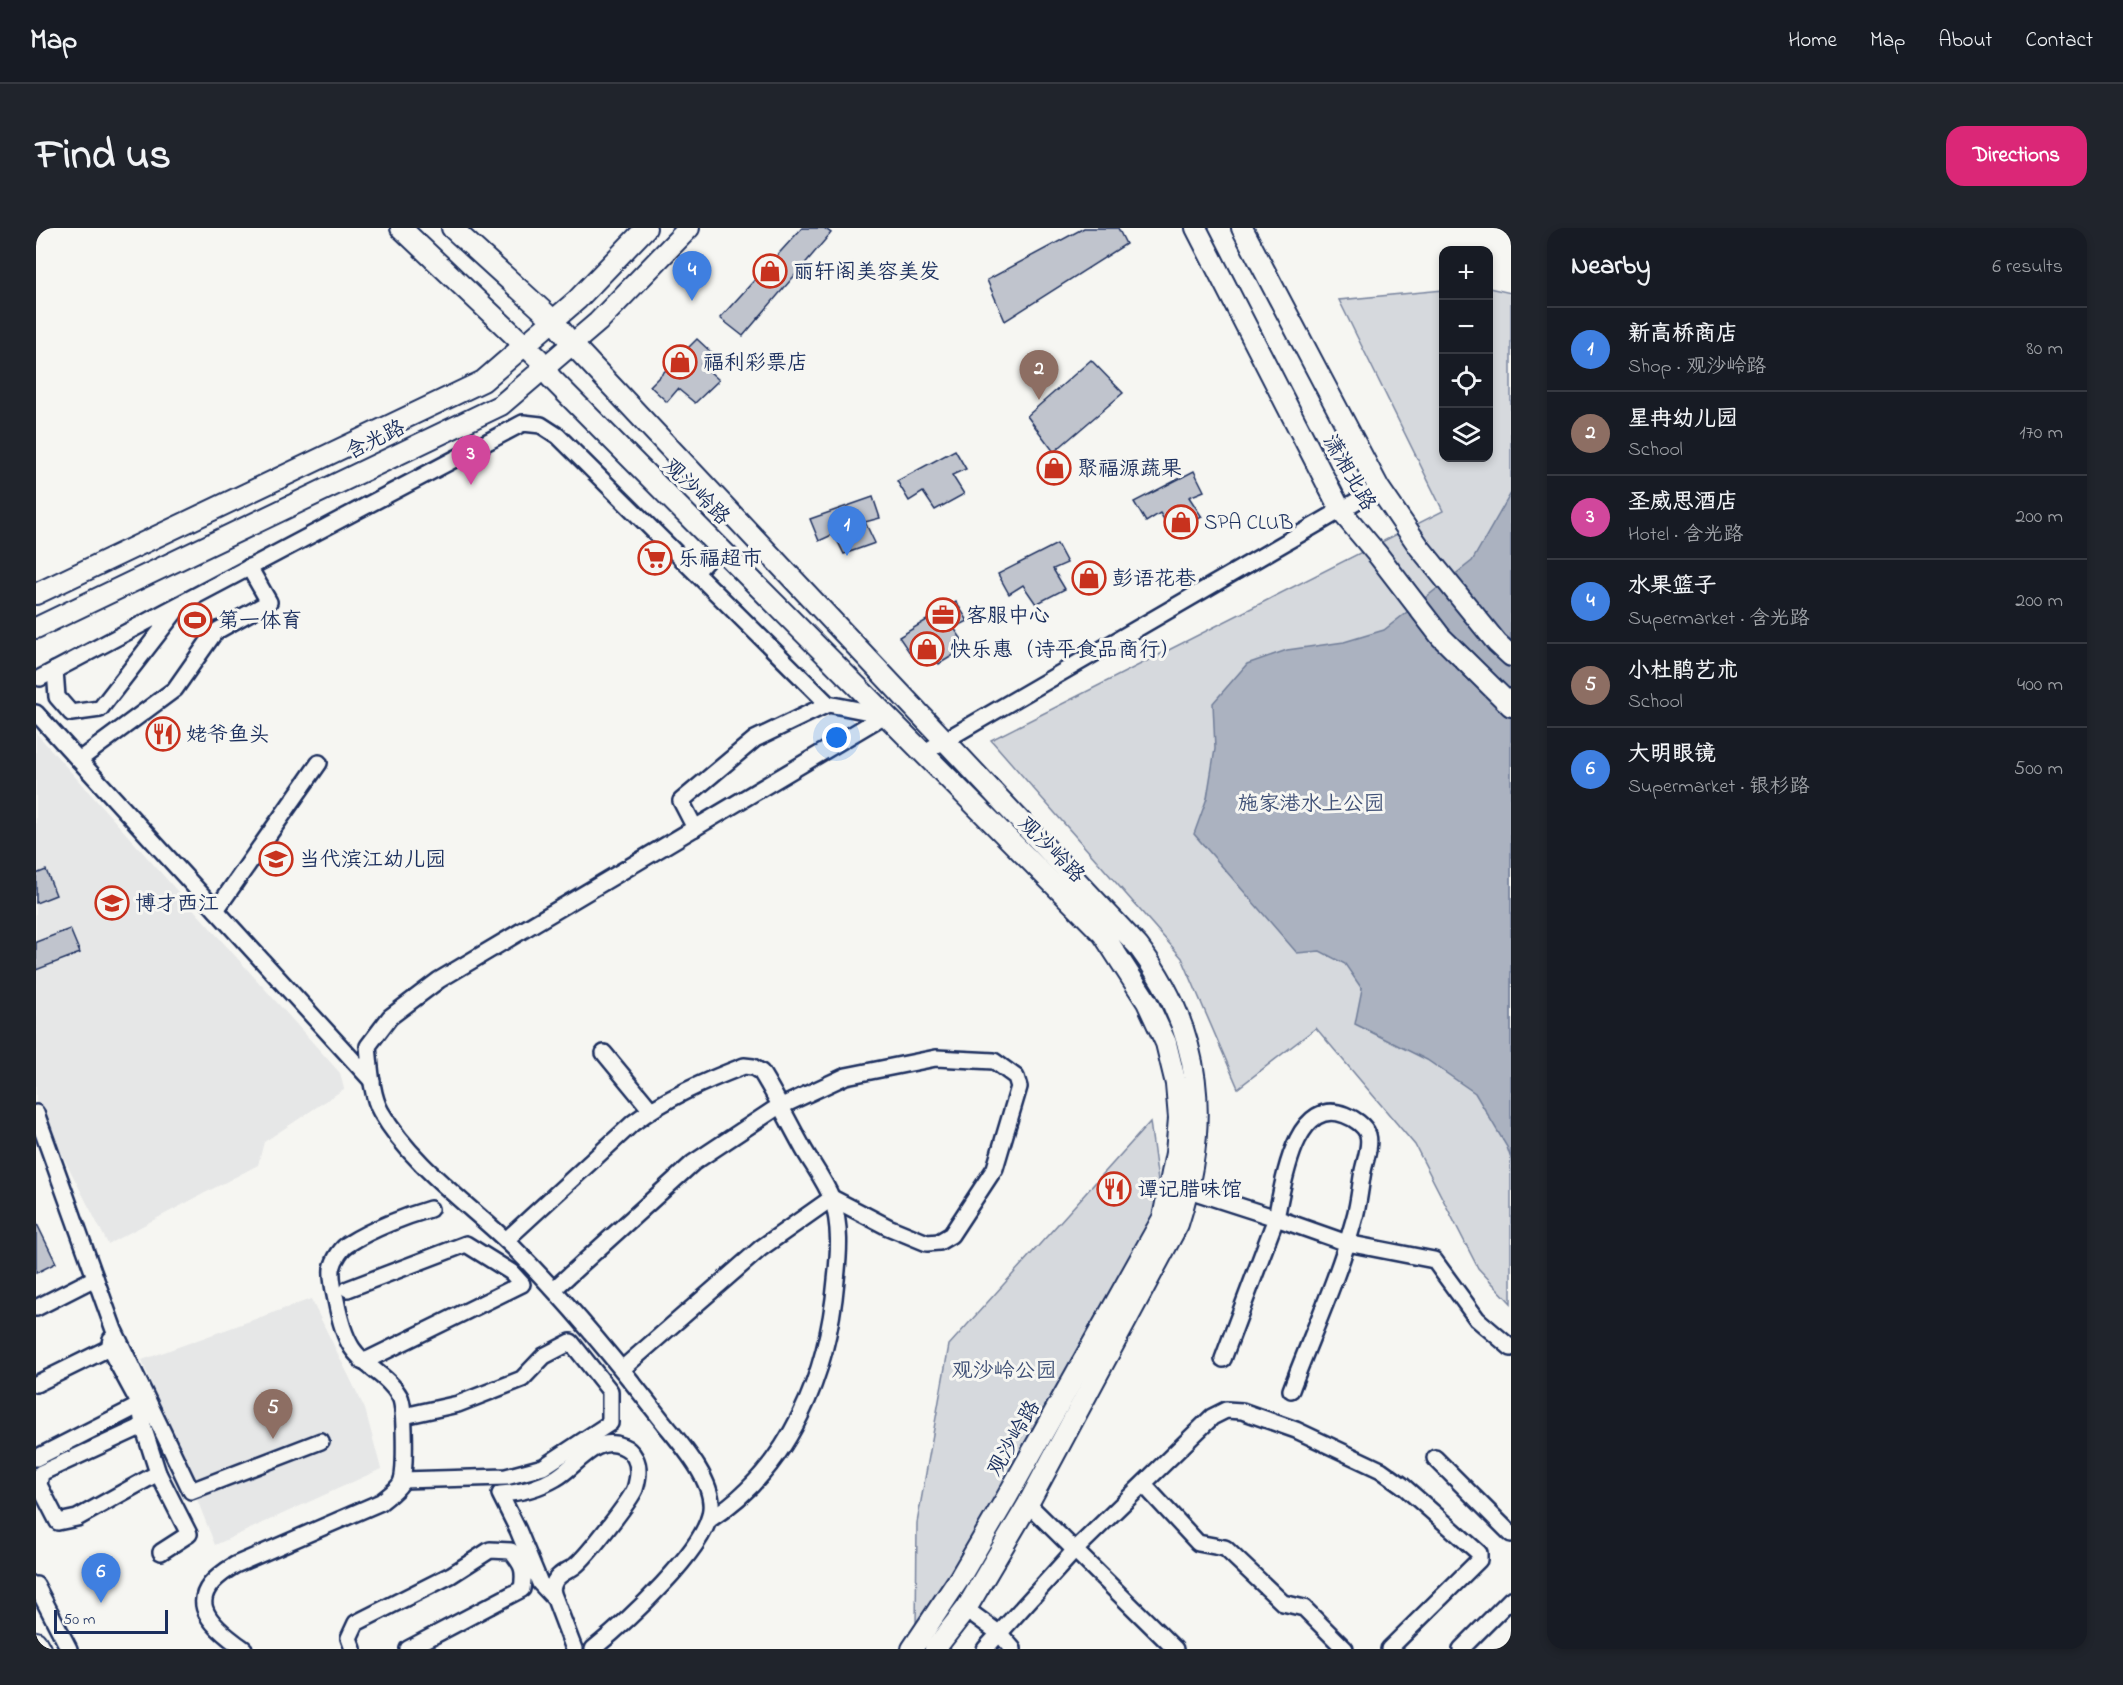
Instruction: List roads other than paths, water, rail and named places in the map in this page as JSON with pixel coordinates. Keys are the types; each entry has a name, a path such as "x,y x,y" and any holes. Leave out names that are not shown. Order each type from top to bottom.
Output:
{"main road":[{"name":"观沙岭路","path":"401,228 538,358 551,378 1103,934 1147,1002 1166,1043 1176,1084 1179,1118 1176,1153 1162,1218 1007,1497 959,1579 912,1649"},
{"name":"观沙岭路","path":"452,228 553,320 572,344 1138,946 1168,992 1185,1036 1196,1080 1198,1116 1196,1151 1178,1224 1028,1504 966,1608 935,1649"},
{"name":"含光路","path":"36,594 483,381 577,300 646,228"},
{"name":"含光路","path":"36,628 501,405 598,322 689,228"},
{"name":"潇湘北路","path":"1196,228 1341,511 1441,637 1511,706"},
{"name":"潇湘北路","path":"1242,228 1378,488 1420,548 1497,643 1511,656"},
{"path":"36,1642 40,1649"}],"street":[{"path":"40,678 522,423 541,425 558,436 828,704 885,715"},
{"path":"923,753 1378,488"},
{"path":"696,572 719,547"},
{"path":"79,760 175,689 215,632 269,602 249,567"},
{"path":"55,670 57,698 71,713 100,709 183,603"},
{"path":"695,828 681,801 755,739 828,704"},
{"path":"36,713 372,1081"},
{"path":"593,1649 672,1575 691,1552 709,1520 711,1500 706,1482 676,1438 555,1288 409,1150 380,1111 372,1081 368,1046 390,1017 439,980 885,715"},
{"path":"216,910 319,762"},
{"path":"604,1053 651,1110"},
{"path":"555,1288 693,1163 780,1107 846,1076 936,1058 994,1061 1016,1077 1019,1087 995,1167 951,1235 939,1242 927,1243 888,1227 832,1198"},
{"path":"506,1240 633,1123 651,1110 674,1096 744,1066 753,1067 761,1072 832,1198 838,1225 839,1252 834,1300 815,1383 801,1416 778,1454 751,1486 730,1506 709,1520"},
{"path":"36,1113 114,1330 191,1491 321,1441"},
{"path":"1223,1359 1275,1218 1294,1147 1302,1130 1309,1121 1325,1113 1345,1114 1362,1125 1368,1136 1355,1218 1291,1390"},
{"path":"1188,1190 1347,1243 1434,1260 1478,1318 1511,1348"},
{"path":"622,1369 761,1248 832,1198"},
{"path":"244,1649 226,1636 208,1616 204,1606 207,1587 235,1565 381,1502 396,1490 402,1480 404,1416 401,1399 391,1384 380,1373 363,1362 351,1346 339,1317 332,1268 348,1243 410,1215 430,1209"},
{"path":"348,1289 466,1244 511,1272 522,1284 363,1362"},
{"path":"36,1308 95,1278"},
{"path":"114,1330 109,1348 140,1405 143,1426 158,1473 189,1534 160,1552"},
{"path":"402,1480 506,1477 543,1467 610,1423 610,1391 571,1342 544,1356 522,1379 458,1404 404,1416"},
{"path":"36,1384 109,1348"},
{"path":"36,1458 140,1405"},
{"path":"986,1649 1075,1550 1212,1417 1226,1410 1242,1411 1296,1430 1388,1475 1480,1556 1479,1560 1389,1649"},
{"path":"143,1426 41,1473 39,1485 57,1522 77,1518 158,1473"},
{"path":"555,1599 540,1583 500,1494 519,1493 554,1479 567,1471 594,1447 615,1443 627,1448 634,1456 639,1468 635,1489 625,1506 577,1565 556,1579 552,1592 555,1599 574,1649"},
{"path":"1435,1458 1511,1534"},
{"path":"1144,1485 1198,1543 1225,1548 1283,1603 1304,1608 1346,1649"},
{"path":"1028,1504 1175,1649"},
{"path":"353,1649 349,1638 357,1623 451,1575 490,1550 511,1551 522,1563 524,1576 522,1589 408,1649"},
{"path":"36,1585 69,1649"},
{"path":"1461,1649 1511,1599"},
{"path":"966,1608 1000,1634 1014,1649"}],"place":[{"name":"丽轩阁美容美发","path":"770,271"},
{"name":"水果篮子","path":"692,301"},
{"name":"福利彩票店","path":"680,362"},
{"name":"星冉幼儿园","path":"1039,400"},
{"name":"聚福源蔬果","path":"1054,468"},
{"name":"圣威思酒店","path":"471,485"},
{"name":"SPA CLUB","path":"1181,522"},
{"name":"新高桥商店","path":"847,556"},
{"name":"乐福超市","path":"655,558"},
{"name":"彭语花巷","path":"1089,578"},
{"name":"客服中心","path":"943,615"},
{"name":"第一体育","path":"195,620"},
{"name":"快乐惠（诗平食品商行）","path":"927,649"},
{"name":"姥爷鱼头","path":"163,734"},
{"name":"当代滨江幼儿园","path":"276,859"},
{"name":"博才西江","path":"112,903"},
{"name":"谭记腊味馆","path":"1114,1189"},
{"name":"小杜鹃艺术","path":"273,1439"},
{"name":"大明眼镜","path":"101,1603"}],"park label":[{"name":"施家港水上公园","path":"1311,803"},
{"name":"观沙岭公园","path":"1004,1370"}]}
